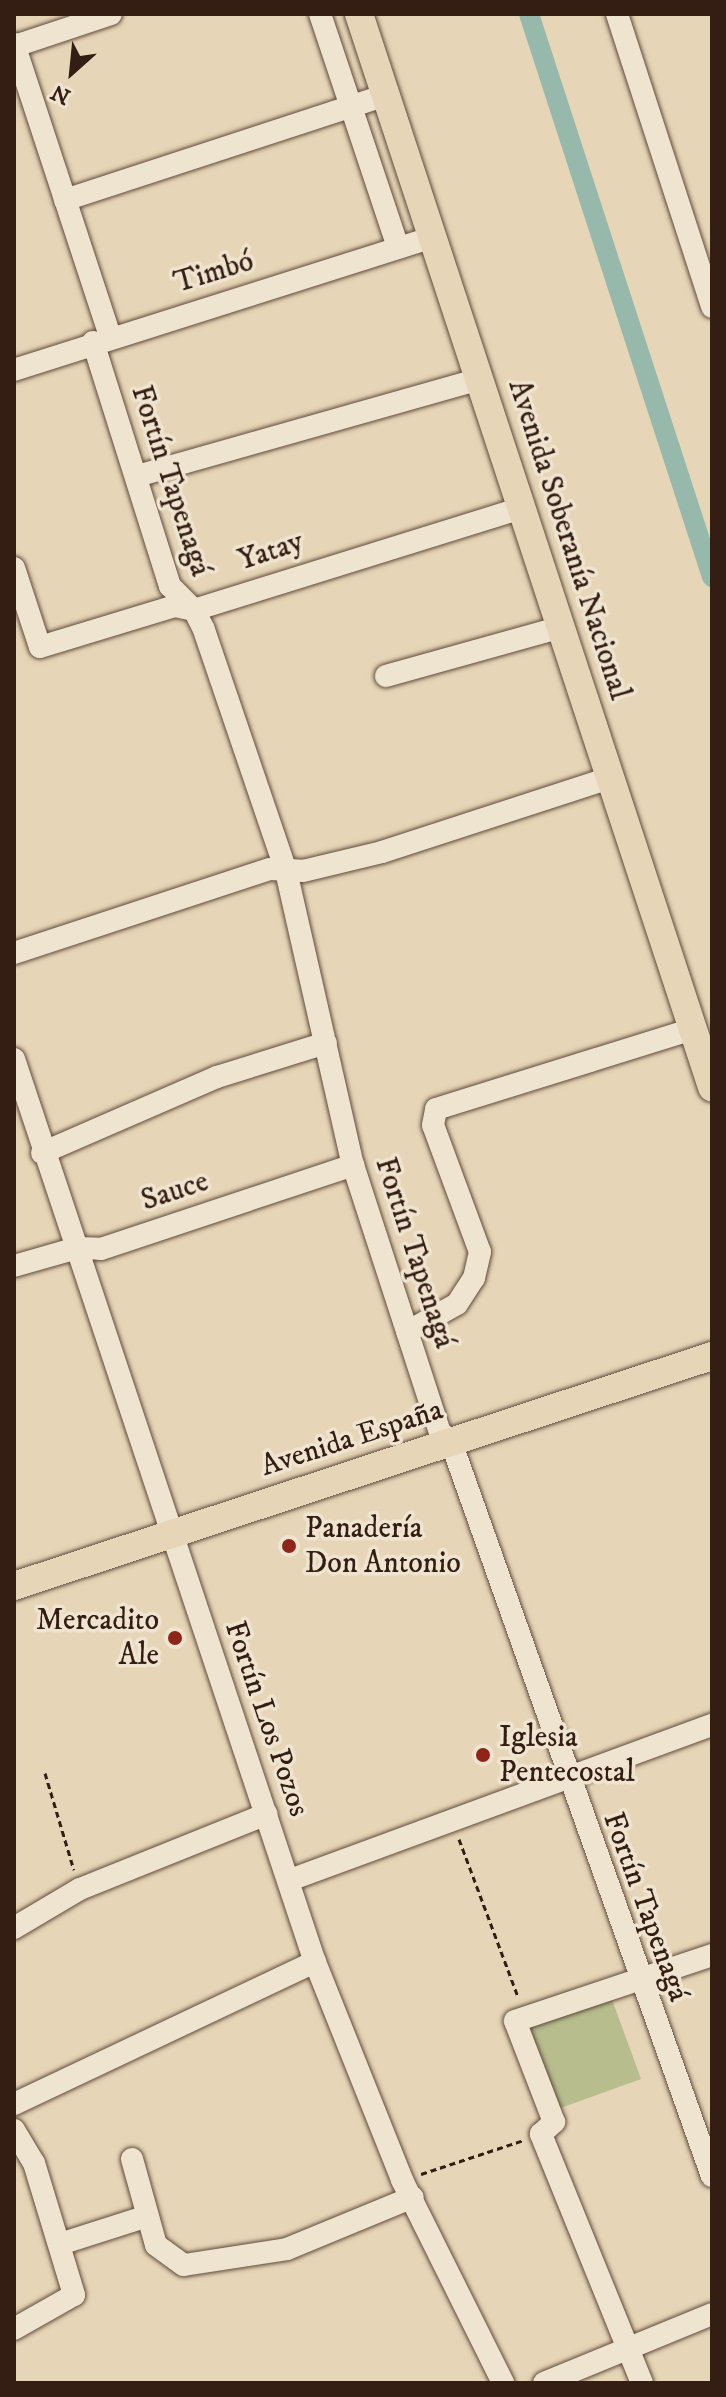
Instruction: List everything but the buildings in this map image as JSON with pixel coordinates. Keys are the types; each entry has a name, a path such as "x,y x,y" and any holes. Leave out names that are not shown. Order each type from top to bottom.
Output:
{"main road":[{"name":"Avenida Soberanía Nacional","path":"359,14 712,1087"},
{"name":"Avenida España","path":"14,1586 712,1356"}],"street":[{"path":"14,45 111,14"},
{"path":"320,14 398,247"},
{"path":"617,14 712,307"},
{"name":"Fortín Tapenagá","path":"14,45 22,96 65,200 137,476 170,586 194,610 286,871 353,1165 407,1332 440,1432 451,1442 567,1780 712,2176"},
{"path":"65,200 386,95"},
{"name":"Timbó","path":"14,370 102,339 433,237"},
{"path":"137,476 479,379"},
{"name":"Yatay","path":"14,568 40,647 175,606 194,610 522,508"},
{"path":"386,676 561,627"},
{"path":"14,953 270,869 286,871 382,852 610,778"},
{"path":"407,1332 457,1304 474,1278 480,1252 433,1125 436,1109 693,1029"},
{"path":"42,1153 217,1077 326,1043"},
{"name":"Fortín Los Pozos","path":"14,1059 42,1153 77,1248 315,1962 408,2188 503,2383"},
{"name":"Sauce","path":"14,1266 77,1248 101,1249 353,1165"},
{"path":"290,1880 712,1725"},
{"path":"14,1928 80,1889 267,1814"},
{"path":"642,2383 541,2134 554,2122 515,2021 712,1955"},
{"path":"14,2104 315,1962"},
{"path":"14,2130 34,2163 74,2295 14,2329"},
{"path":"132,2159 148,2216 167,2257 201,2267 287,2249 408,2188"},
{"path":"60,2244 148,2216"},
{"path":"544,2383 712,2314"}],"path":[{"path":"45,1773 80,1889"},
{"path":"452,1821 526,2017"},
{"path":"408,2188 541,2134"}],"green space":[{"path":"610,1994 641,2079 555,2110 524,2024"}],"waterway":[{"path":"529,14 712,577"}],"place":[{"name":"Panadería Don Antonio","path":"289,1546"},
{"name":"Mercadito Ale","path":"175,1638"},
{"name":"Iglesia Pentecostal","path":"483,1755"}]}
